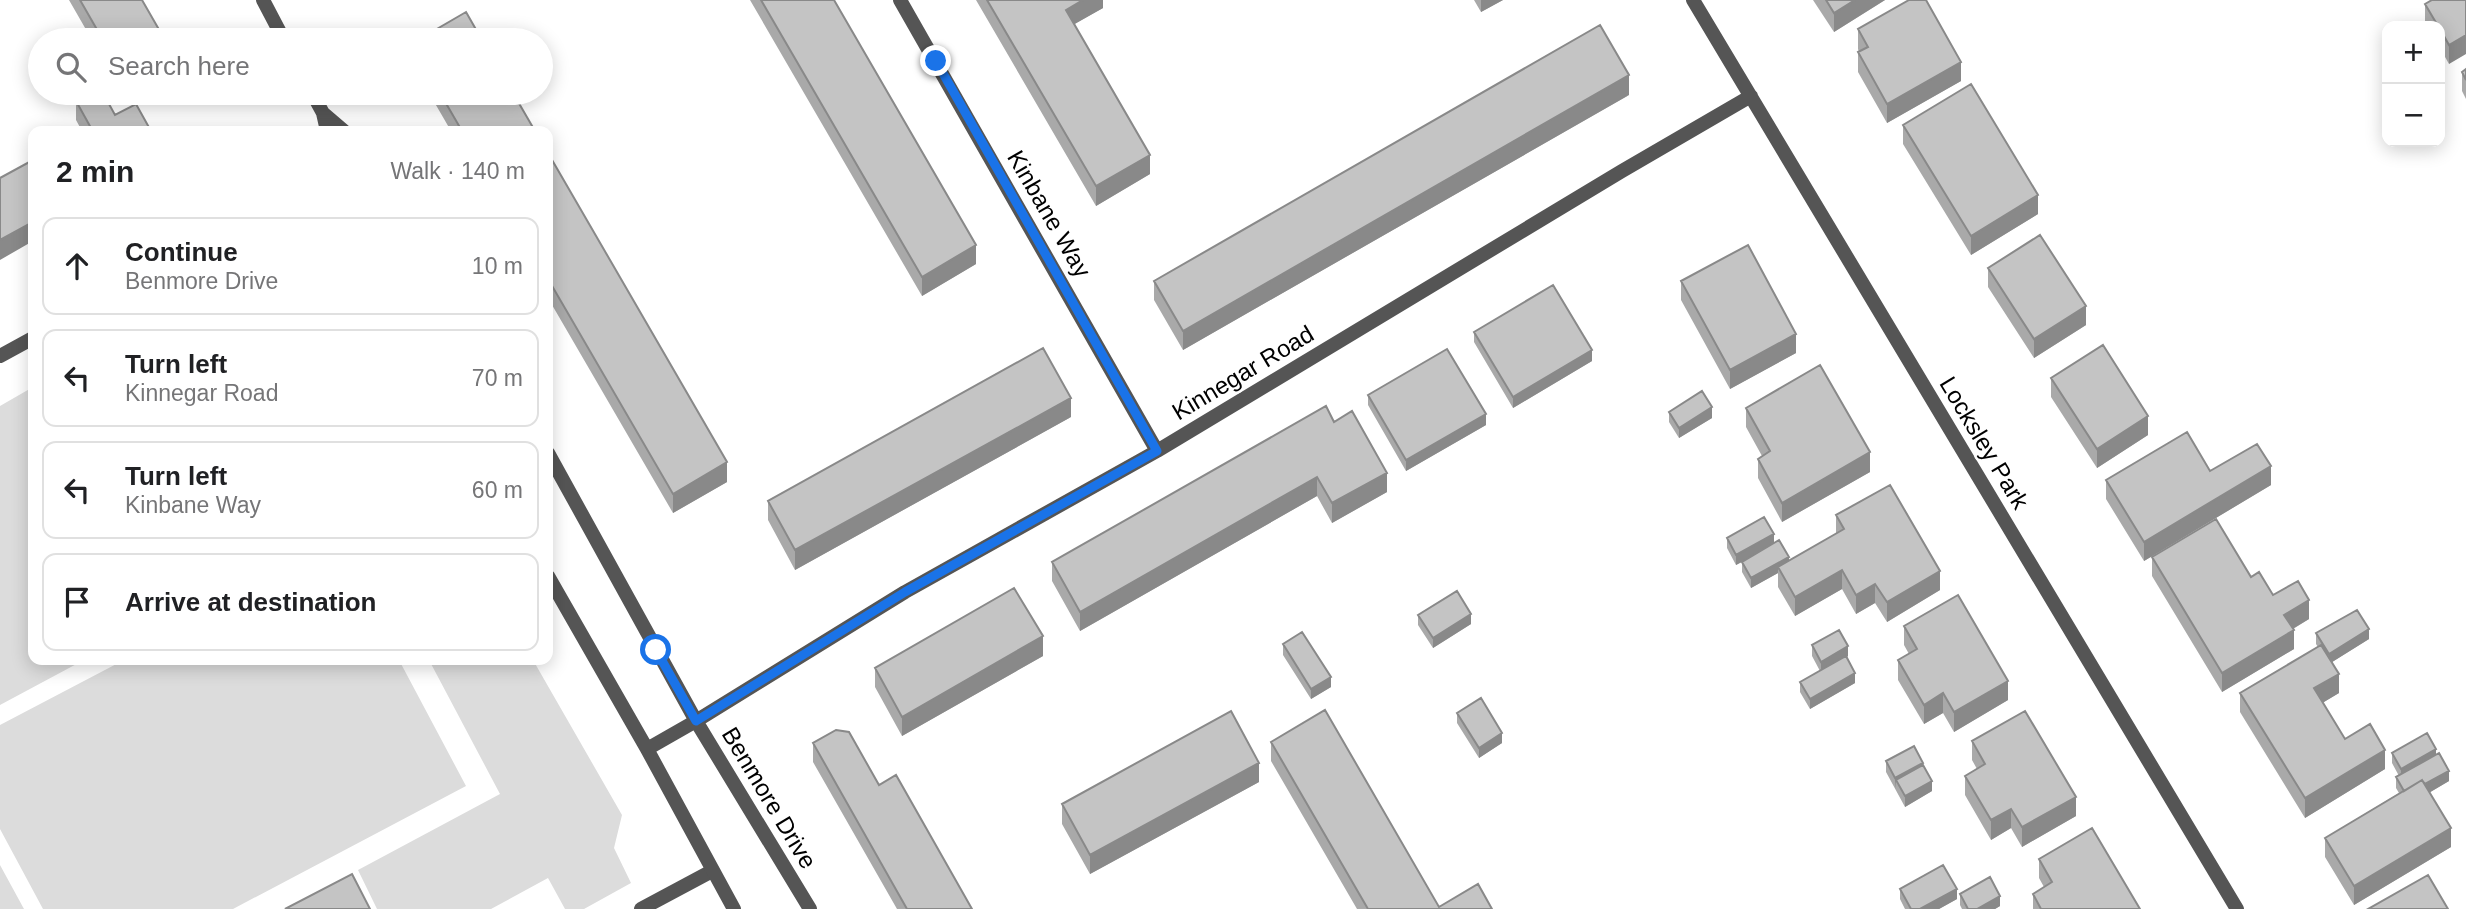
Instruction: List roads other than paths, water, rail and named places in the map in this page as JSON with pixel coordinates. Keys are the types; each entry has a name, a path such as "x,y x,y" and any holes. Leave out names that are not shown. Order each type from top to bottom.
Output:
{"street":[{"path":"263,0 278,28"},
{"name":"Kinbane Way","path":"900,0 1157,451"},
{"name":"Locksley Park","path":"1693,0 2237,909"},
{"name":"Kinnegar Road","path":"647,748 696,721 905,592 1157,451 1751,96"},
{"path":"319,105 326,126"},
{"path":"323,113 338,126"},
{"path":"0,356 28,341"},
{"name":"Benmore Drive","path":"553,462 696,721 810,909"},
{"path":"553,585 647,748 734,909"},
{"path":"641,909 712,871"}]}
